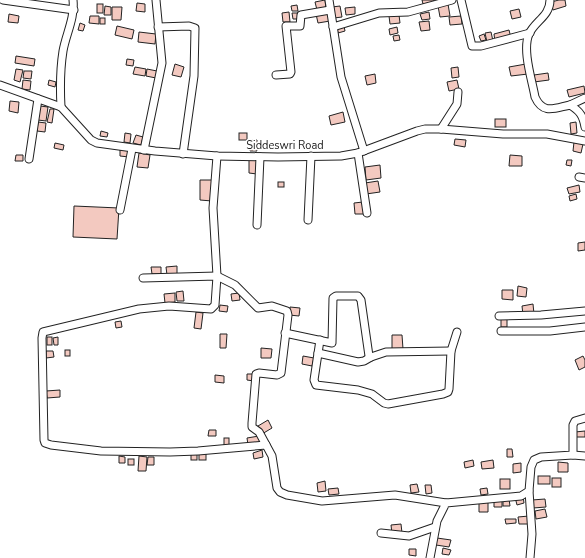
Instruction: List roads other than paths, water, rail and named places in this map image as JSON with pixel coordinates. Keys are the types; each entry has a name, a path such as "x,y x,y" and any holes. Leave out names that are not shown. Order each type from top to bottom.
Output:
{"street":[{"path":"3,0 74,10"},
{"path":"60,107 60,81 63,51 74,10 73,0"},
{"path":"144,150 162,63 156,0"},
{"path":"328,0 341,77 361,152 366,213"},
{"path":"333,27 379,14 408,12 452,0"},
{"path":"462,0 471,45 474,47 530,34"},
{"path":"550,0 548,12 530,34 527,46 535,97 538,104 550,109 570,105 585,98"},
{"path":"276,75 290,74 291,72 286,26 300,26 301,15 330,10"},
{"path":"158,27 189,26 194,27 195,30 194,76 183,154"},
{"name":"Siddeswri Road","path":"0,85 60,107 94,142 132,149 183,154 260,157 341,156 361,152 425,129 503,134 547,134 585,141"},
{"path":"441,129 457,104 458,92"},
{"path":"29,159 38,99"},
{"path":"570,105 582,114 585,127"},
{"path":"120,210 132,149"},
{"path":"216,156 213,208 217,276 215,306 211,309 169,306 139,309 43,332 44,440 45,443 51,445 100,451 198,451 266,445"},
{"path":"308,220 311,156"},
{"path":"257,225 260,157"},
{"path":"142,278 217,276 235,285 258,308 272,306 287,311 288,315 280,374 258,373 256,376 252,426 258,432 273,459 277,488 280,492 288,495 322,501 395,495 446,503 521,496 529,491"},
{"path":"285,333 331,343 333,342 333,298 336,296 358,296 362,300 371,358"},
{"path":"499,316 541,315 585,311"},
{"path":"501,331 550,330 585,327"},
{"path":"320,340 314,380 316,385 358,390 372,394 384,403 388,404 448,392 451,351 457,332"},
{"path":"318,353 358,362 386,352 451,351"},
{"path":"573,455 573,425 575,422 585,418"},
{"path":"530,558 532,534 529,491 531,467 534,460 541,457 573,455 585,456"},
{"path":"430,558 438,516 446,503"},
{"path":"382,533 413,536 435,527"}]}
